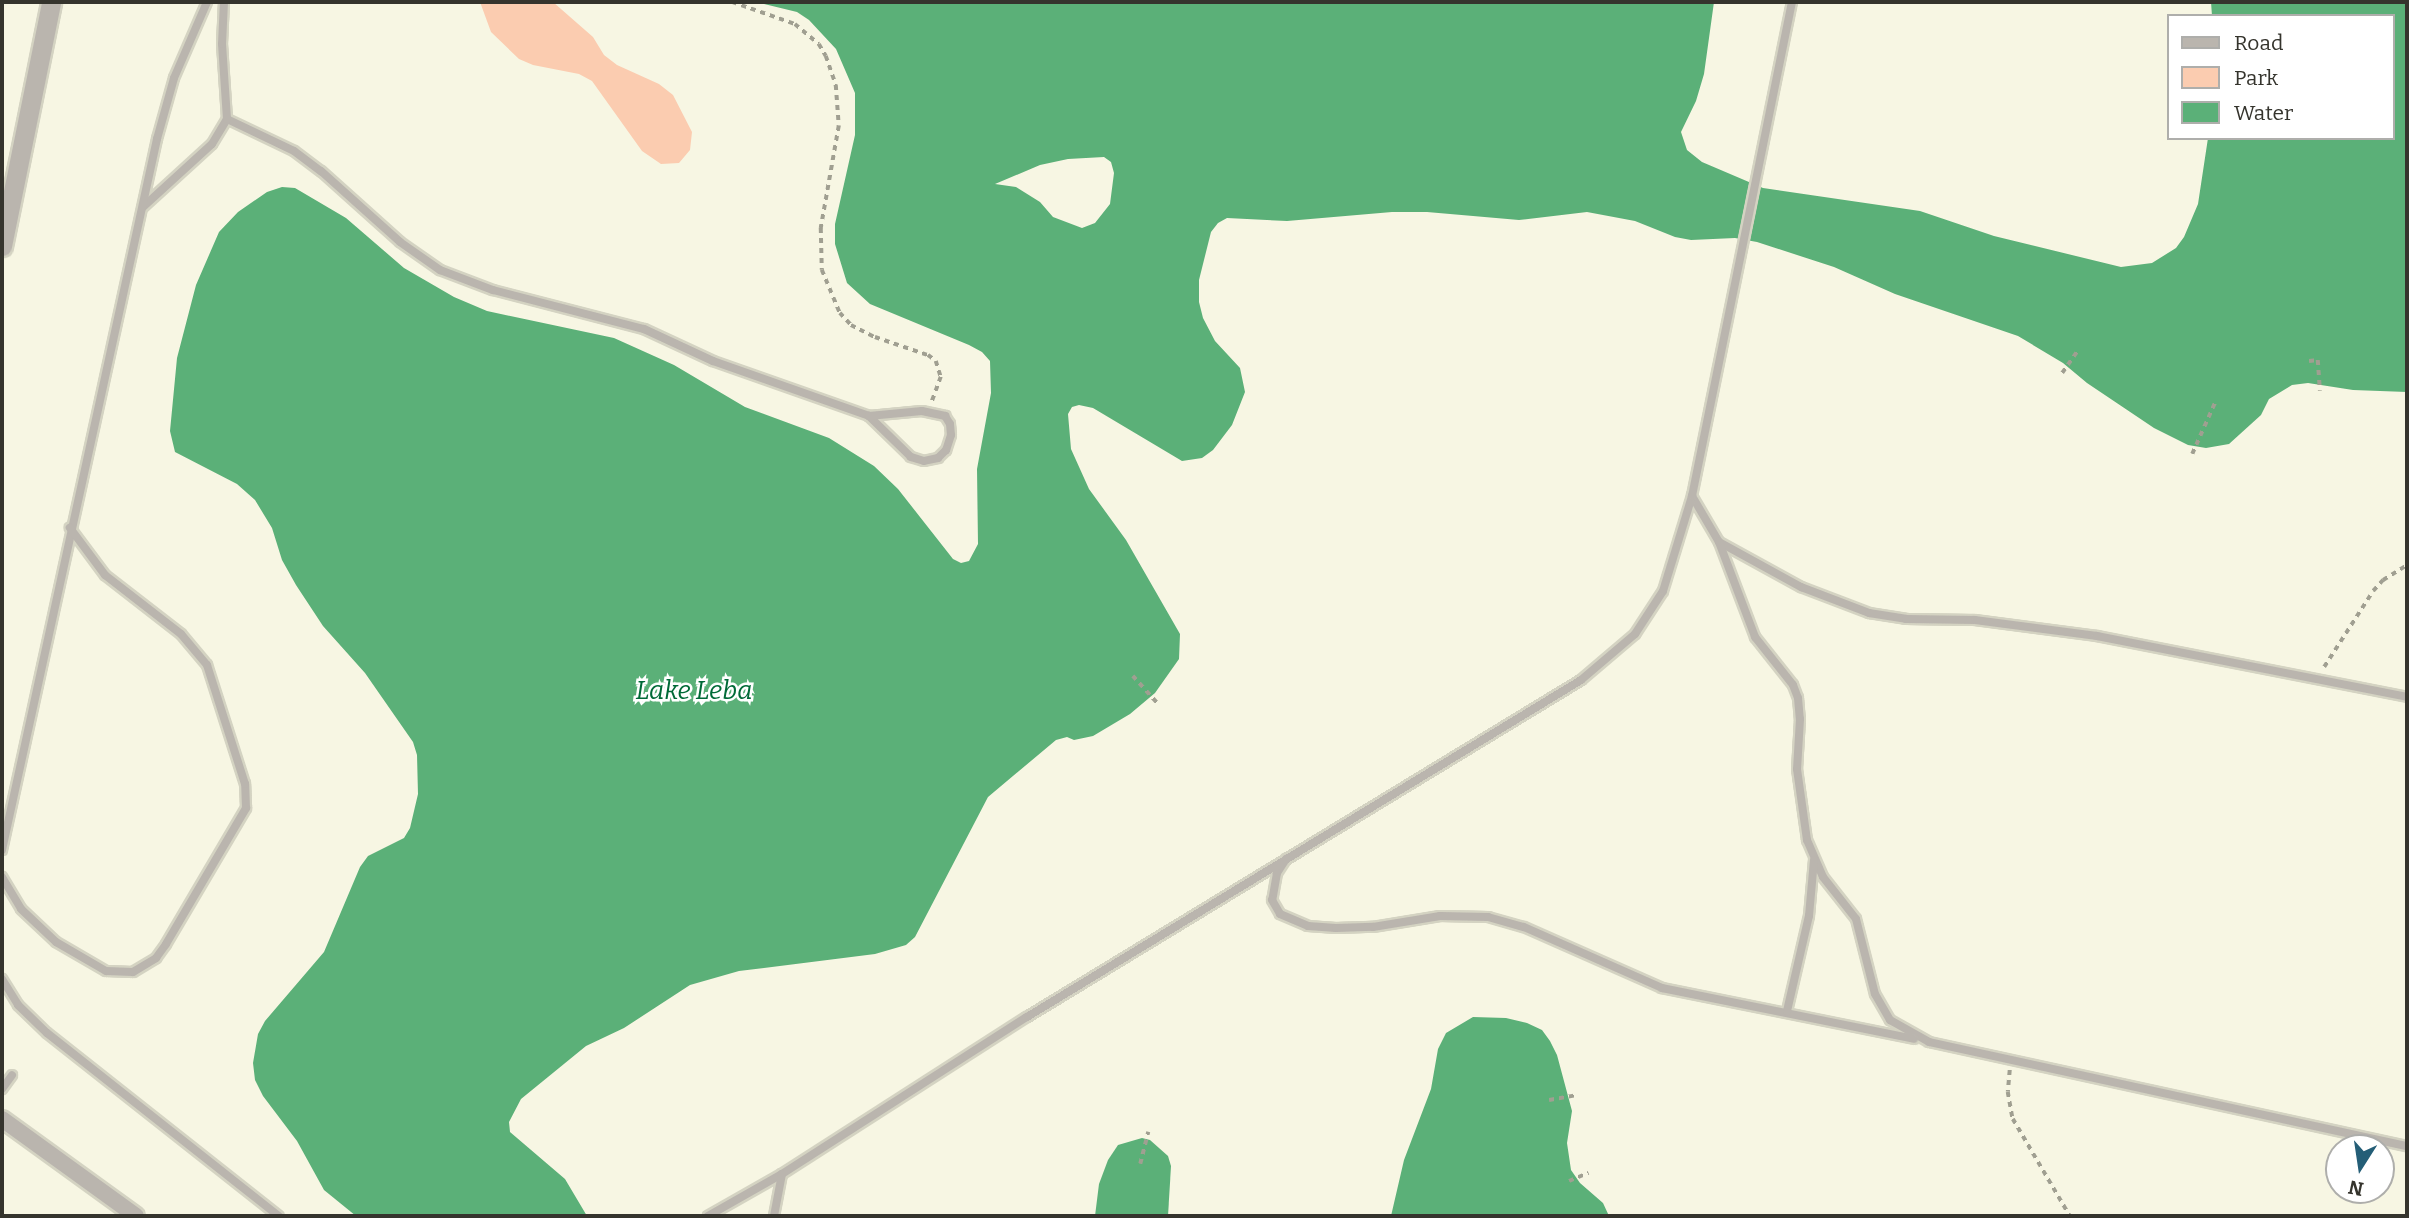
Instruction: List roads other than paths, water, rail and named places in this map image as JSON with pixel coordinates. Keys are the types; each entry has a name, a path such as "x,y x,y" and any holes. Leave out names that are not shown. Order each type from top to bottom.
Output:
{"street":[{"path":"2,246 51,2"},
{"path":"2,1119 136,1216"}],"lane":[{"path":"2,850 49,642 70,528 171,89 207,2"},
{"path":"143,207 206,151 227,119 222,44 223,2"},
{"path":"708,1216 782,1174 1287,856 1564,691 1615,654 1646,619 1663,591 1692,496 1792,2"},
{"path":"227,119 294,151 321,171 400,242 440,270 492,290 644,329 713,361 869,416 928,412 945,416 951,435 946,450 938,458 924,461 911,457 869,416"},
{"path":"1692,496 1719,542 1755,637 1793,685 1798,698 1799,796 1802,821 1814,860 1856,919 1875,994 1884,1014 1902,1029 1929,1042"},
{"path":"2,877 21,909 37,927 56,942 106,971 133,972 156,958 166,944 246,808 245,785 207,665 181,634 105,575 70,528"},
{"path":"1719,542 1801,587 1869,613 2029,626 2143,644 2407,697"},
{"path":"1287,856 1277,873 1272,900 1280,914 1308,926 1336,929 1373,927 1440,916 1488,917 1524,928 1651,985 1787,1011 2407,1146"},
{"path":"1787,1011 1809,916 1814,860"},
{"path":"2,979 18,1004 47,1033 279,1216"},
{"path":"2,1089 12,1075"},
{"path":"774,1216 782,1174"}],"water":[{"name":"Lake Leba","path":"756,2 1714,2 1704,74 1696,101 1681,132 1687,150 1702,162 1763,188 1920,211 1994,236 2121,267 2152,263 2176,248 2184,237 2198,204 2208,140 2395,140 2395,14 2212,14 2211,2 2407,2 2407,392 2353,390 2308,383 2292,385 2269,399 2261,415 2229,444 2206,448 2188,445 2154,428 2087,383 2063,363 2018,336 1895,294 1834,267 1757,242 1735,238 1691,240 1675,237 1635,221 1587,212 1519,220 1427,212 1392,212 1287,221 1227,218 1218,223 1211,232 1199,280 1199,302 1203,318 1215,341 1240,368 1245,392 1232,425 1213,450 1202,458 1182,461 1093,408 1079,405 1072,407 1068,414 1071,449 1089,489 1126,540 1180,634 1179,659 1155,693 1130,714 1093,736 1056,740 988,797 915,937 906,945 875,954 739,971 690,985 624,1028 586,1046 521,1099 509,1122 510,1132 565,1179 587,1216 356,1216 324,1190 297,1141 263,1096 255,1080 253,1063 258,1034 265,1021 324,952 360,867 368,856 404,838 410,828 418,794 417,755 413,742 365,673 323,626 296,585 282,560 272,528 255,500 237,484 175,452 170,431 177,358 196,285 219,232 238,212 267,192 282,187 295,188 346,218 404,268 454,297 487,311 614,338 674,365 745,407 829,438 874,466 898,489 953,559 961,563 969,561 978,544 977,469 991,393 990,361 982,352 969,345 870,304 847,283 835,244 835,224 855,135 855,93 836,49 809,20 797,12","holes":["1104,157 1111,162 1114,173 1110,204 1095,223 1082,228 1053,217 1040,202 1016,187 995,184 1040,165 1068,159"]},
{"path":"1473,1017 1506,1018 1527,1023 1542,1030 1550,1041 1557,1055 1572,1111 1567,1143 1571,1170 1580,1183 1603,1203 1609,1216 1391,1216 1404,1160 1431,1089 1438,1049 1446,1033"},
{"path":"1142,1138 1150,1140 1168,1156 1171,1166 1168,1216 1095,1216 1099,1184 1108,1160 1118,1145"}]}
